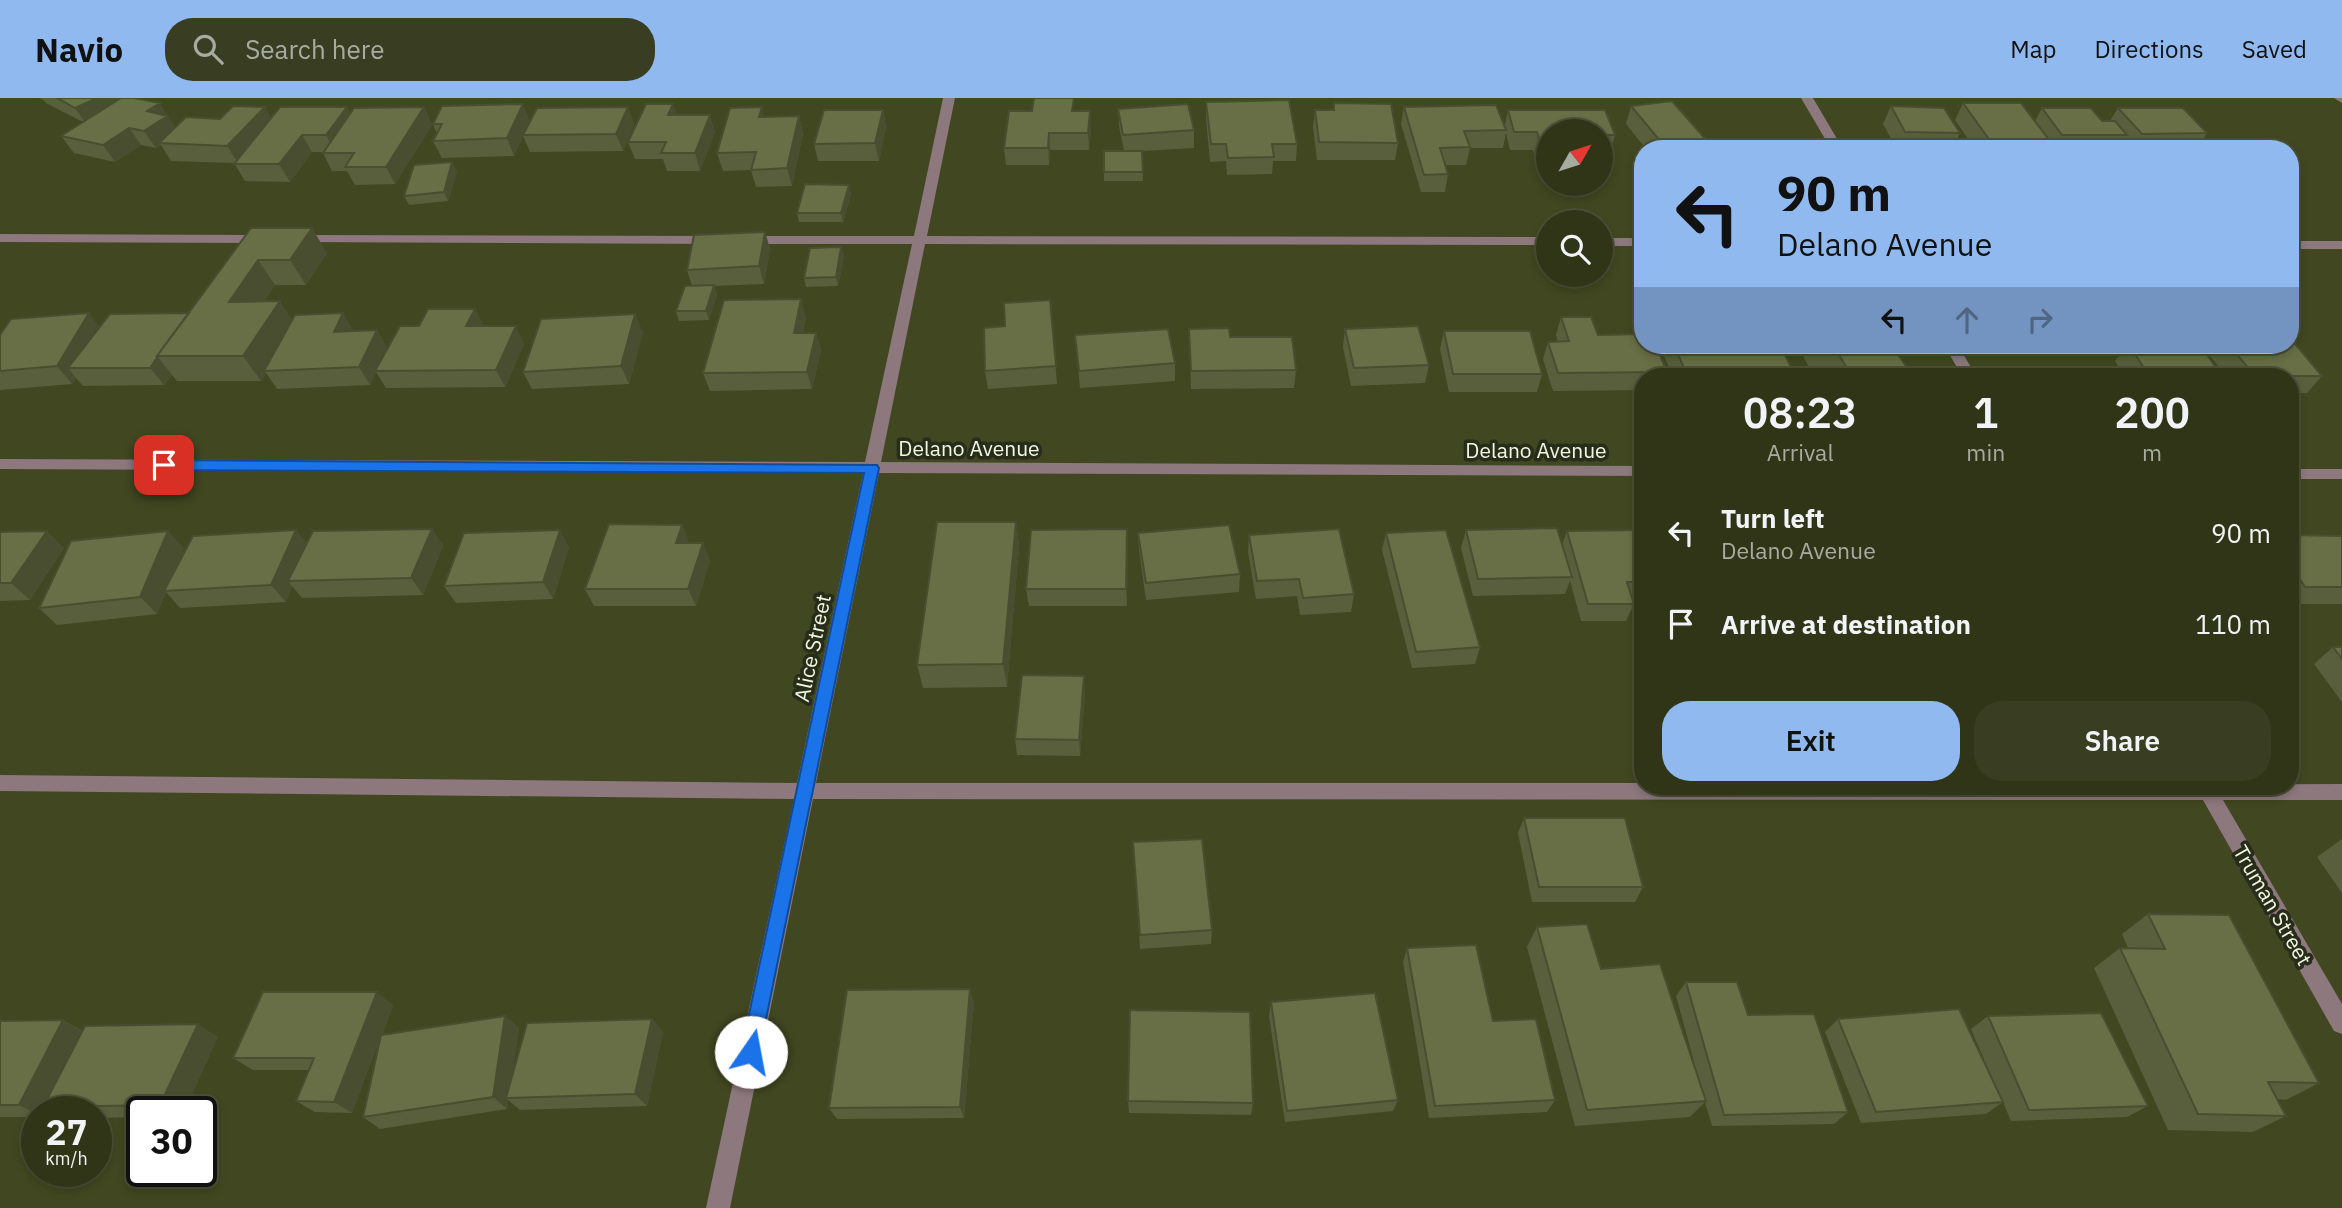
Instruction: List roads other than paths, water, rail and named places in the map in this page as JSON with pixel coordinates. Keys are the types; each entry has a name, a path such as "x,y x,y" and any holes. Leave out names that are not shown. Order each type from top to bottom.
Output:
{"street":[{"name":"Alice Street","path":"718,1208 949,98"},
{"path":"1807,98 1832,140"},
{"path":"0,238 1536,242"},
{"path":"1613,242 1634,242"},
{"path":"2299,245 2342,245"},
{"name":"Delano Avenue","path":"0,464 1634,471"},
{"path":"2299,474 2342,474"},
{"path":"0,783 805,791 1634,790"},
{"path":"2299,791 2342,792"},
{"name":"Truman Street","path":"2210,795 2342,1024"}]}
